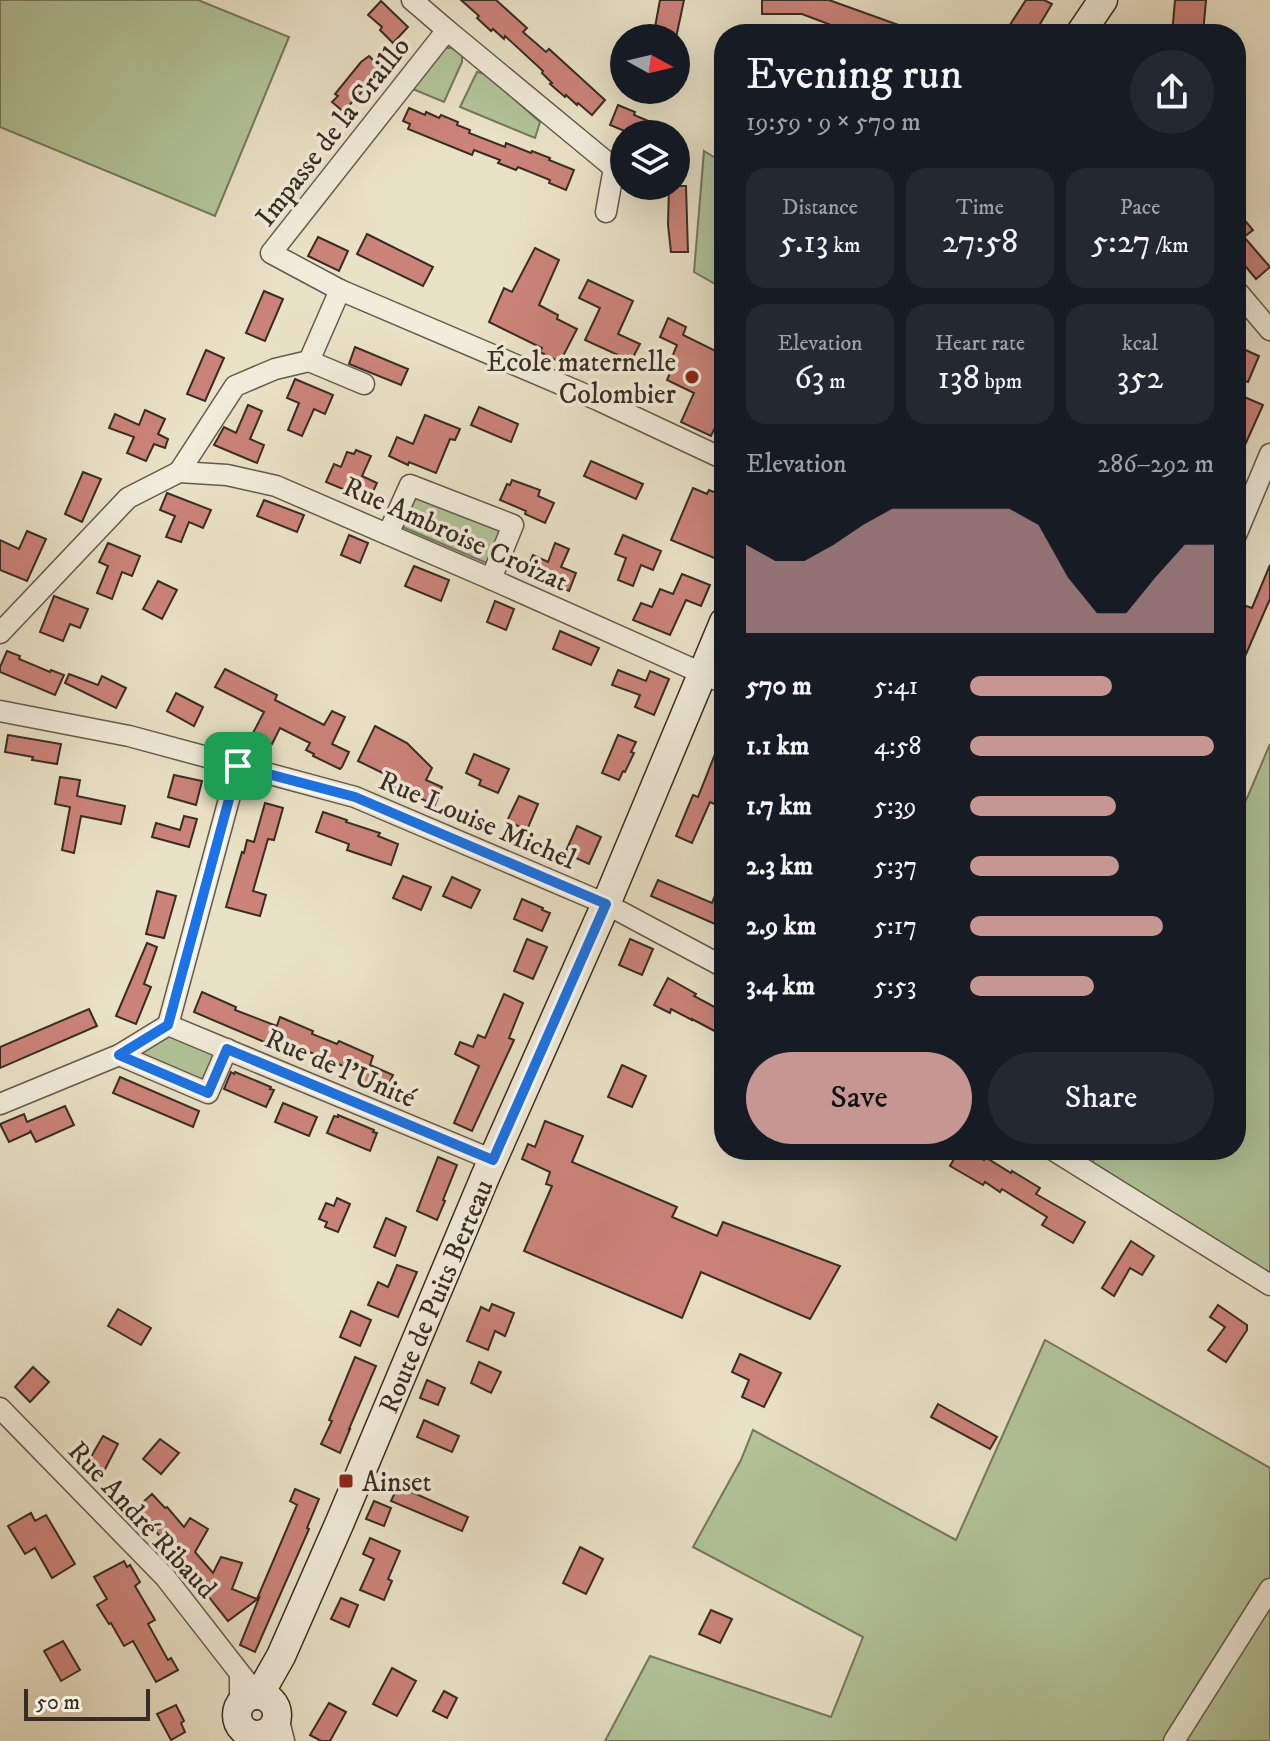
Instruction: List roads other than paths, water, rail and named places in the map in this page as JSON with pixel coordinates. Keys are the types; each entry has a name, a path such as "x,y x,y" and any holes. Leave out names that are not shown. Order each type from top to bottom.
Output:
{"street":[{"name":"Impasse de la Craillo","path":"412,0 614,168 606,212"},
{"path":"1087,24 1103,0"},
{"name":"Impasse de la Craillo","path":"447,30 271,253 340,290 598,400 714,454"},
{"path":"309,361 340,290"},
{"path":"1246,302 1270,330"},
{"path":"0,633 128,498 179,472 235,386 275,369 309,361 364,384"},
{"path":"1246,511 1270,454"},
{"name":"Rue Ambroise Croizat","path":"179,472 227,475 276,486 713,678"},
{"path":"388,534 410,485 513,525 491,579"},
{"name":"Route de Puits Berteau","path":"256,1718 277,1661 340,1522 493,1160 606,904 713,678"},
{"name":"Rue Louise Michel","path":"0,711 129,736 355,797 606,904 714,962"},
{"path":"0,1104 119,1055 168,1025 238,766"},
{"name":"Rue de l'Unité","path":"168,1025 493,1160"},
{"path":"119,1055 208,1093 227,1049"},
{"path":"1069,1160 1270,1285"},
{"name":"Rue André Ribaud","path":"0,1408 165,1577 256,1718"},
{"path":"1174,1741 1270,1589"}],"place":[{"name":"École maternelle Colombier","path":"692,377"},
{"name":"Ainset","path":"346,1481"}]}
